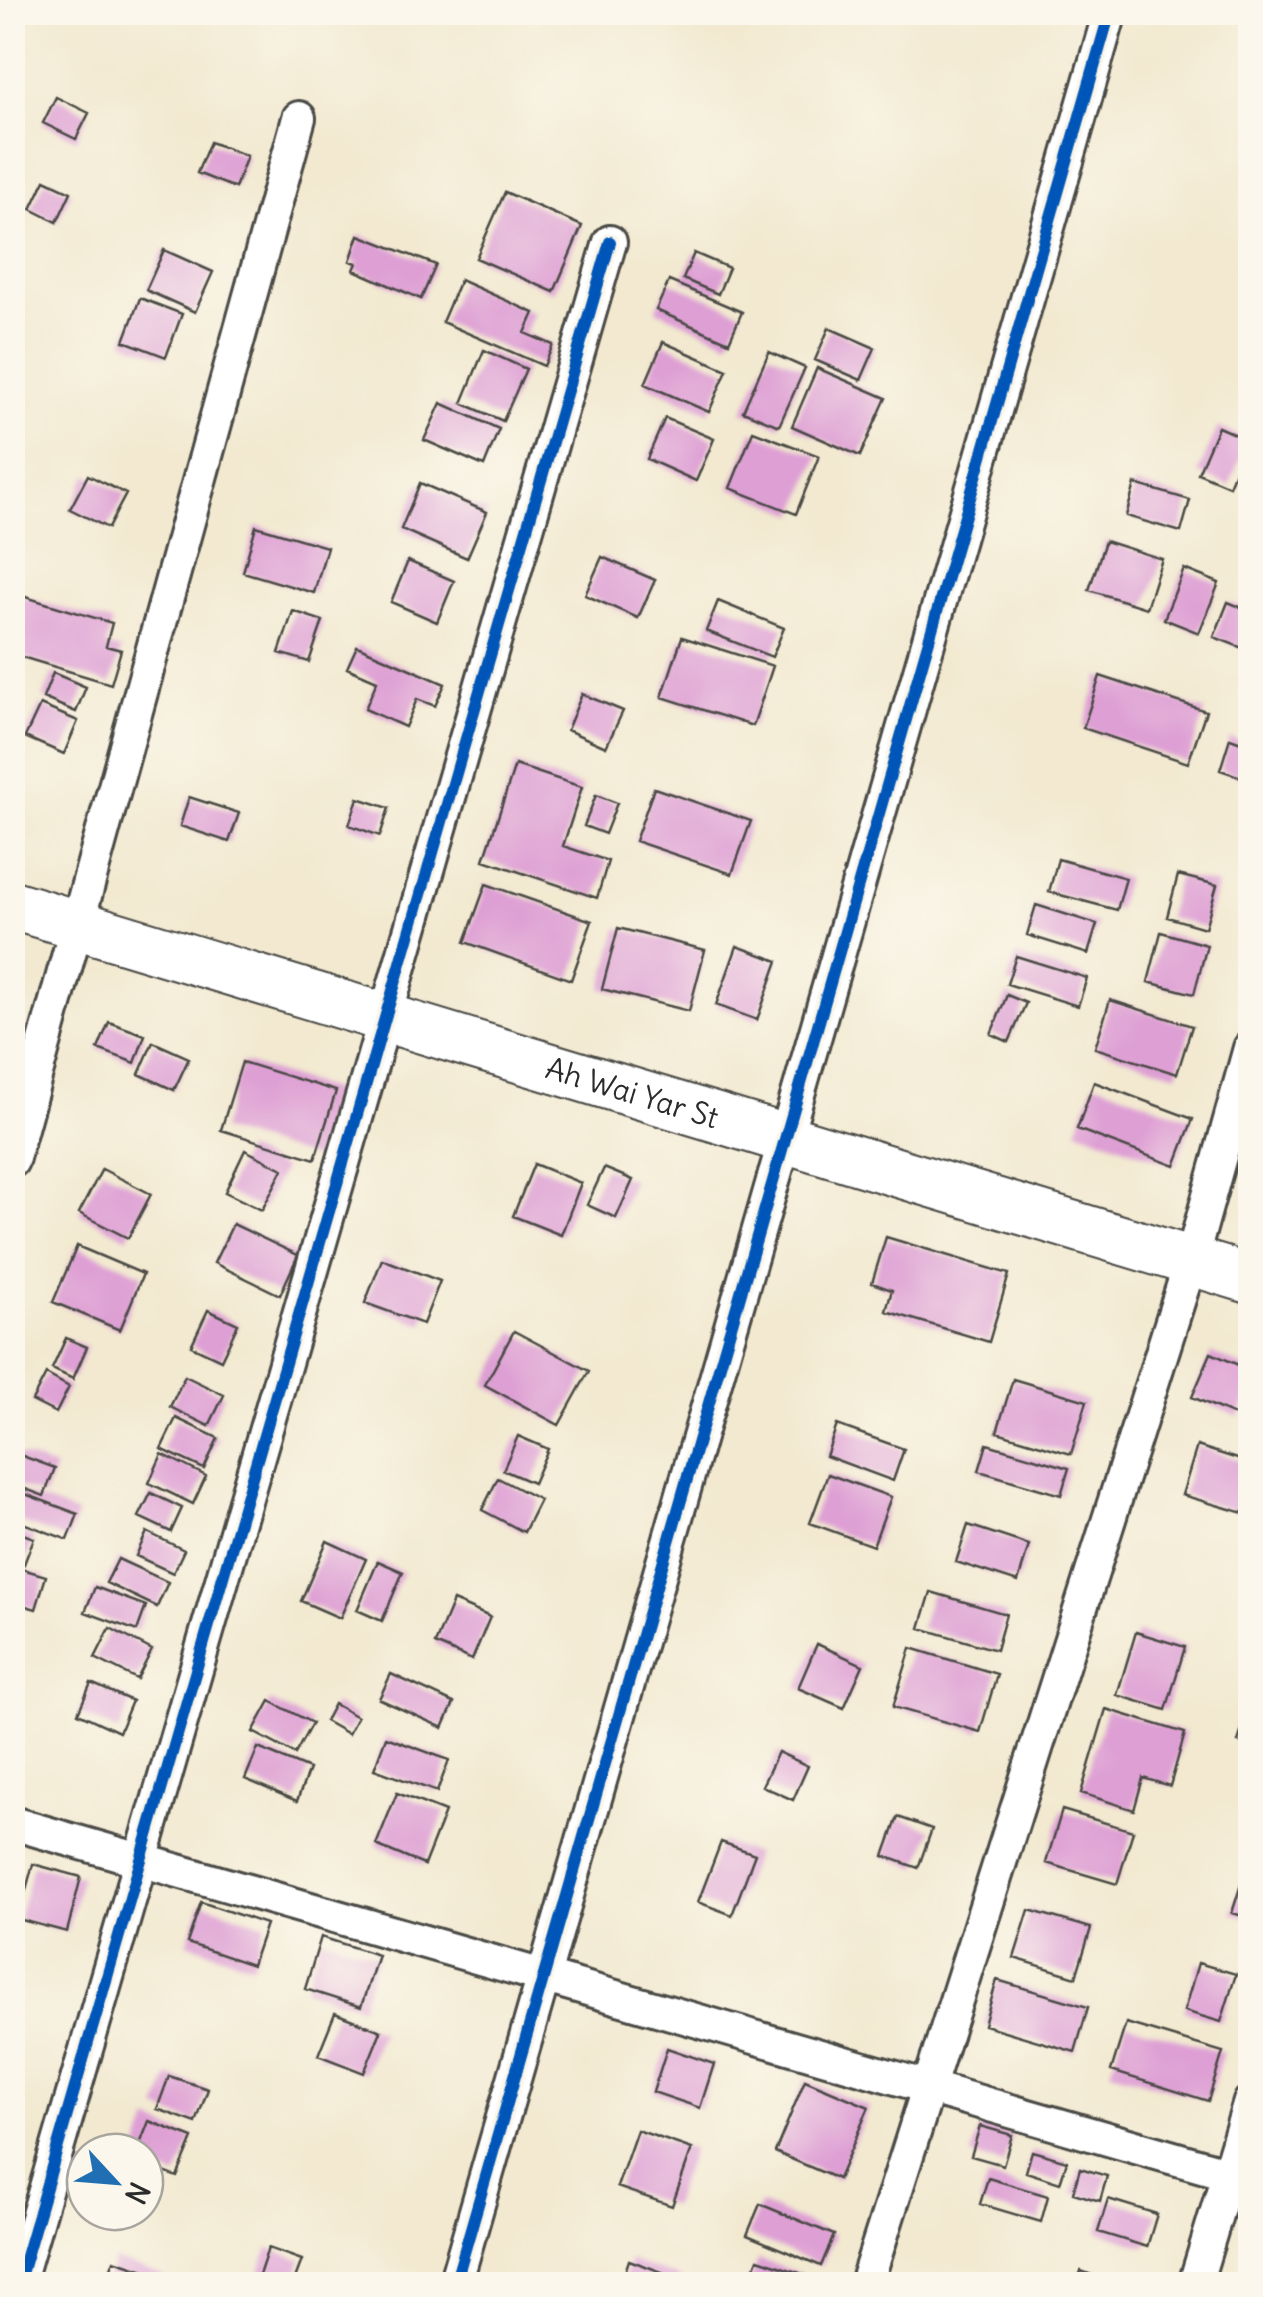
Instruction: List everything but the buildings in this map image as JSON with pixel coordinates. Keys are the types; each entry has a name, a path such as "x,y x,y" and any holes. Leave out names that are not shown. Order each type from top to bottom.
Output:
{"street":[{"path":"455,2284 1110,12"},
{"path":"12,1161 299,118"},
{"path":"18,2284 610,242"},
{"name":"Ah Wai Yar St","path":"12,904 1250,1279"},
{"path":"866,2284 925,2086 1191,1261 1250,1048"},
{"path":"12,1823 1239,2177"},
{"path":"1195,2284 1239,2177 1250,2102"}],"cycle path":[{"path":"455,2284 1110,12"},
{"path":"18,2284 610,242"}]}
